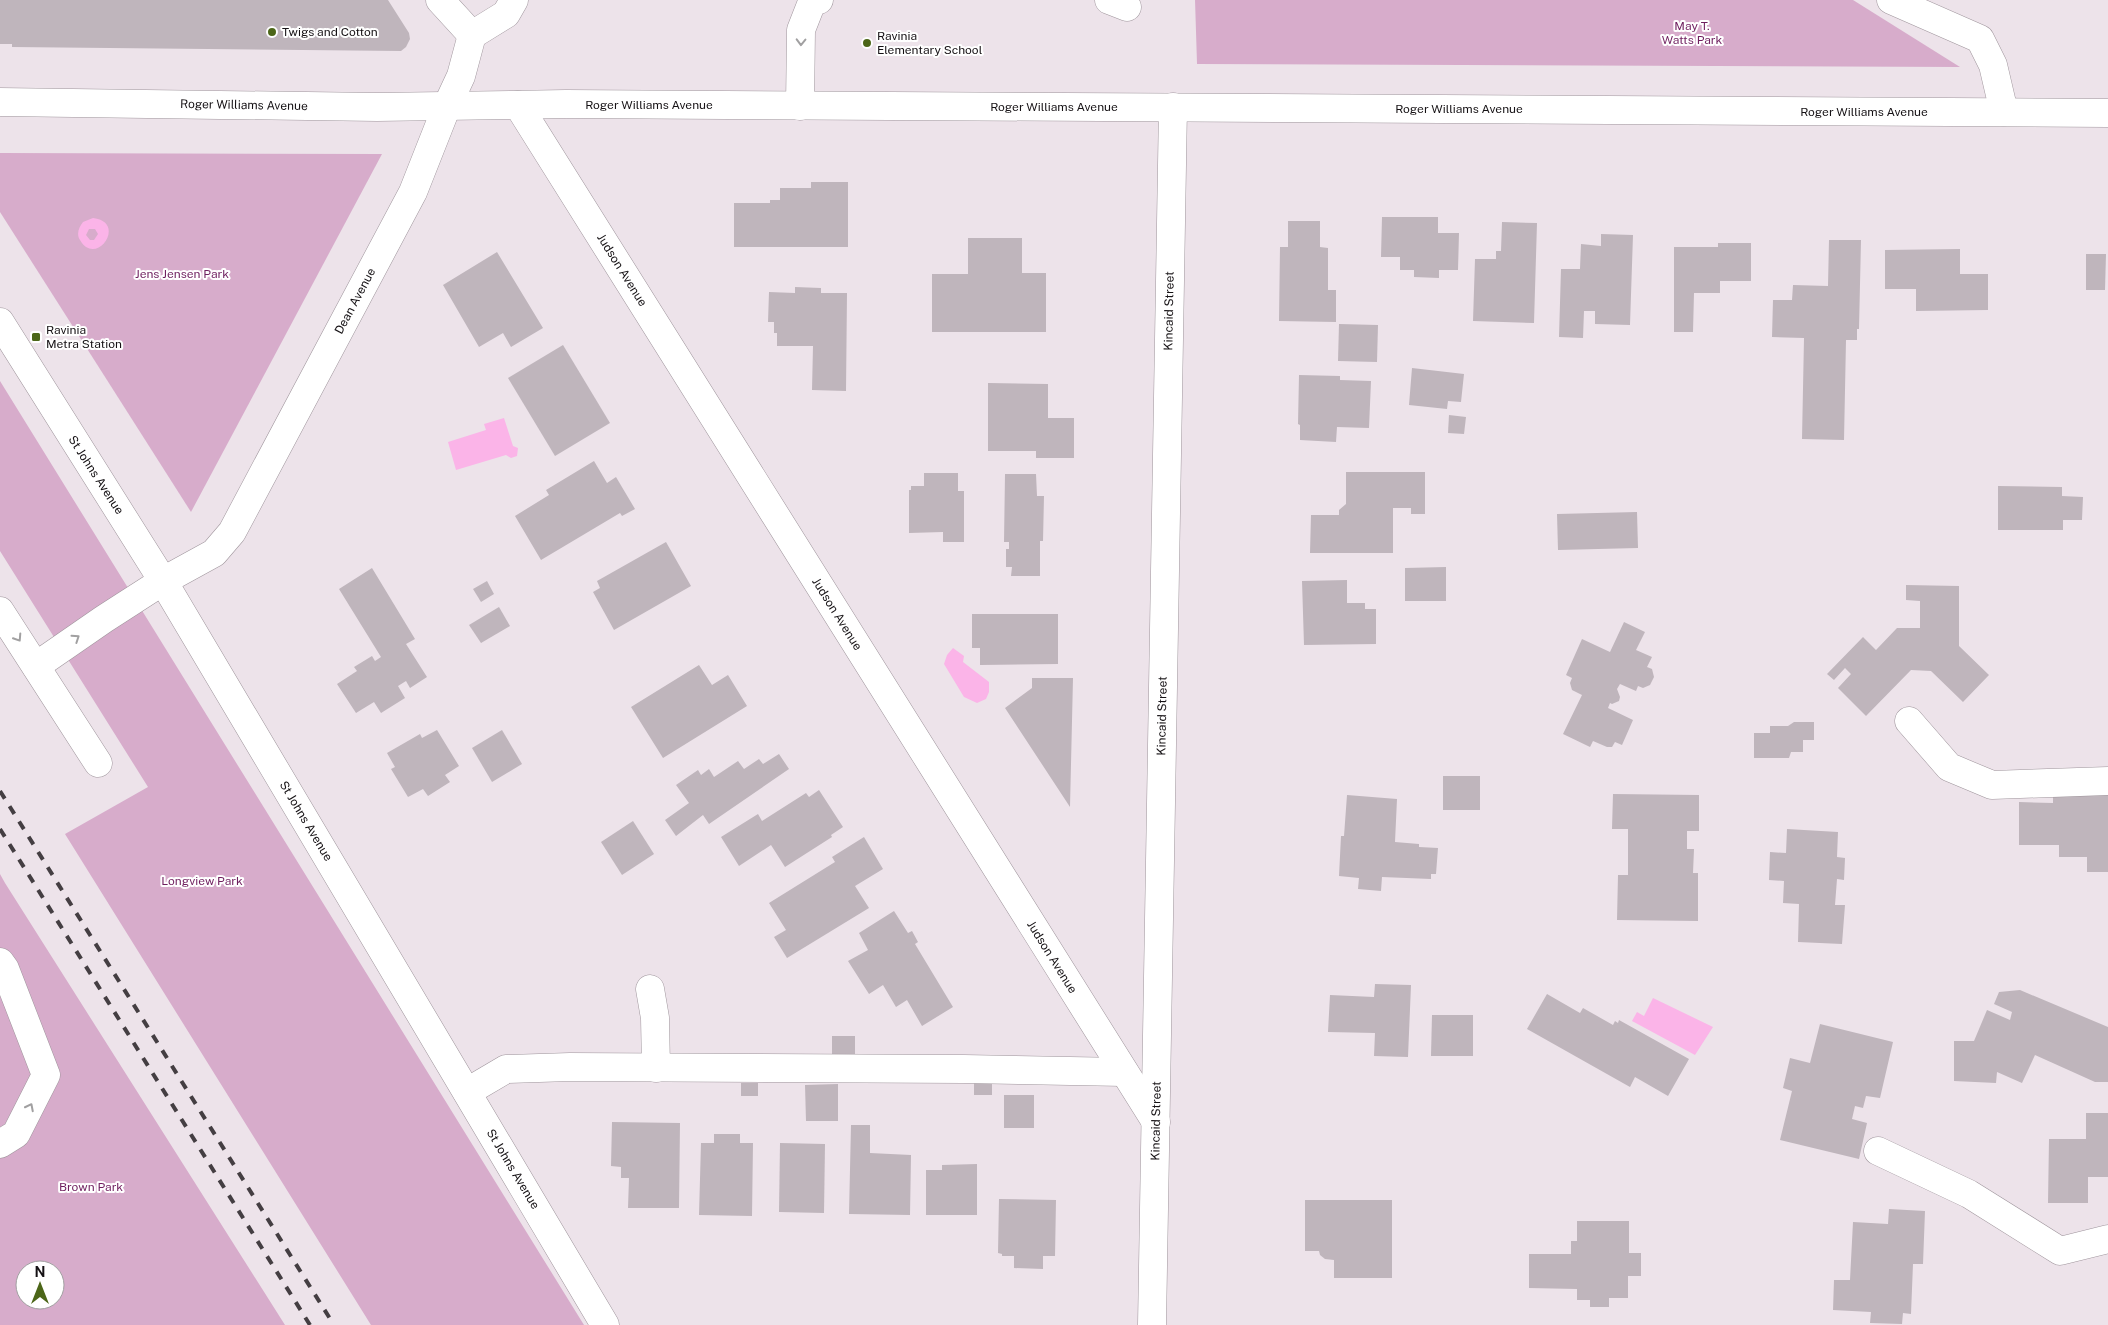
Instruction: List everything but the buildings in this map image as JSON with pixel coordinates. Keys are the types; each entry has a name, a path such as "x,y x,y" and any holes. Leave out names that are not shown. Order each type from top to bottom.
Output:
{"street":[{"path":"440,0 472,35 506,14 514,0"},
{"path":"800,106 801,30 812,2 818,0"},
{"path":"1891,0 1980,39 1993,65 2004,112"},
{"name":"Dean Avenue","path":"36,666 163,581 214,552 232,532 413,192 461,76 472,35"},
{"name":"Roger Williams Avenue","path":"0,102 377,107 518,105 1173,107 2108,113"},
{"name":"Judson Avenue","path":"518,105 1156,1122"},
{"name":"Kincaid Street","path":"1152,1325 1173,107"},
{"name":"St Johns Avenue","path":"0,322 8,355 163,581 605,1325"},
{"path":"0,611 98,763"},
{"path":"1909,721 1949,767 1992,785 2108,781"},
{"path":"0,962 5,969 46,1075 16,1134 0,1144"},
{"path":"650,989 655,1018 656,1068"},
{"path":"467,1092 506,1069 570,1067 964,1069 1124,1072"},
{"path":"1878,1151 1969,1194 2060,1251 2108,1239"}],"green space":[{"name":"May T. Watts Park","path":"1195,0 1853,0 1960,67 1197,64"},
{"name":"Jens Jensen Park","path":"0,153 382,154 191,512 0,212"},
{"name":"Longview Park","path":"0,381 584,1325 371,1325 65,834 148,787 0,551"},
{"name":"Brown Park","path":"0,874 5,883 285,1325 0,1325"}],"shaded area":[{"path":"93,218 103,221 108,227 106,241 94,249 87,247 78,235 83,222","holes":["89,229 95,229 98,234 94,240 90,240 86,235"]},
{"path":"504,418 513,446 518,448 517,456 511,458 506,455 456,470 448,442 486,430 484,424"},
{"path":"953,648 964,656 963,662 989,682 989,692 986,699 977,703 964,697 944,664 947,655"},
{"path":"1653,998 1713,1027 1695,1055 1632,1021 1637,1012 1644,1016"}],"railway":[{"path":"0,791 334,1325"},
{"path":"0,829 310,1325"}],"place":[{"name":"Twigs and Cotton","path":"272,32"},
{"name":"Ravinia Elementary School","path":"867,43"},
{"name":"Ravinia Metra Station","path":"36,337"}]}
